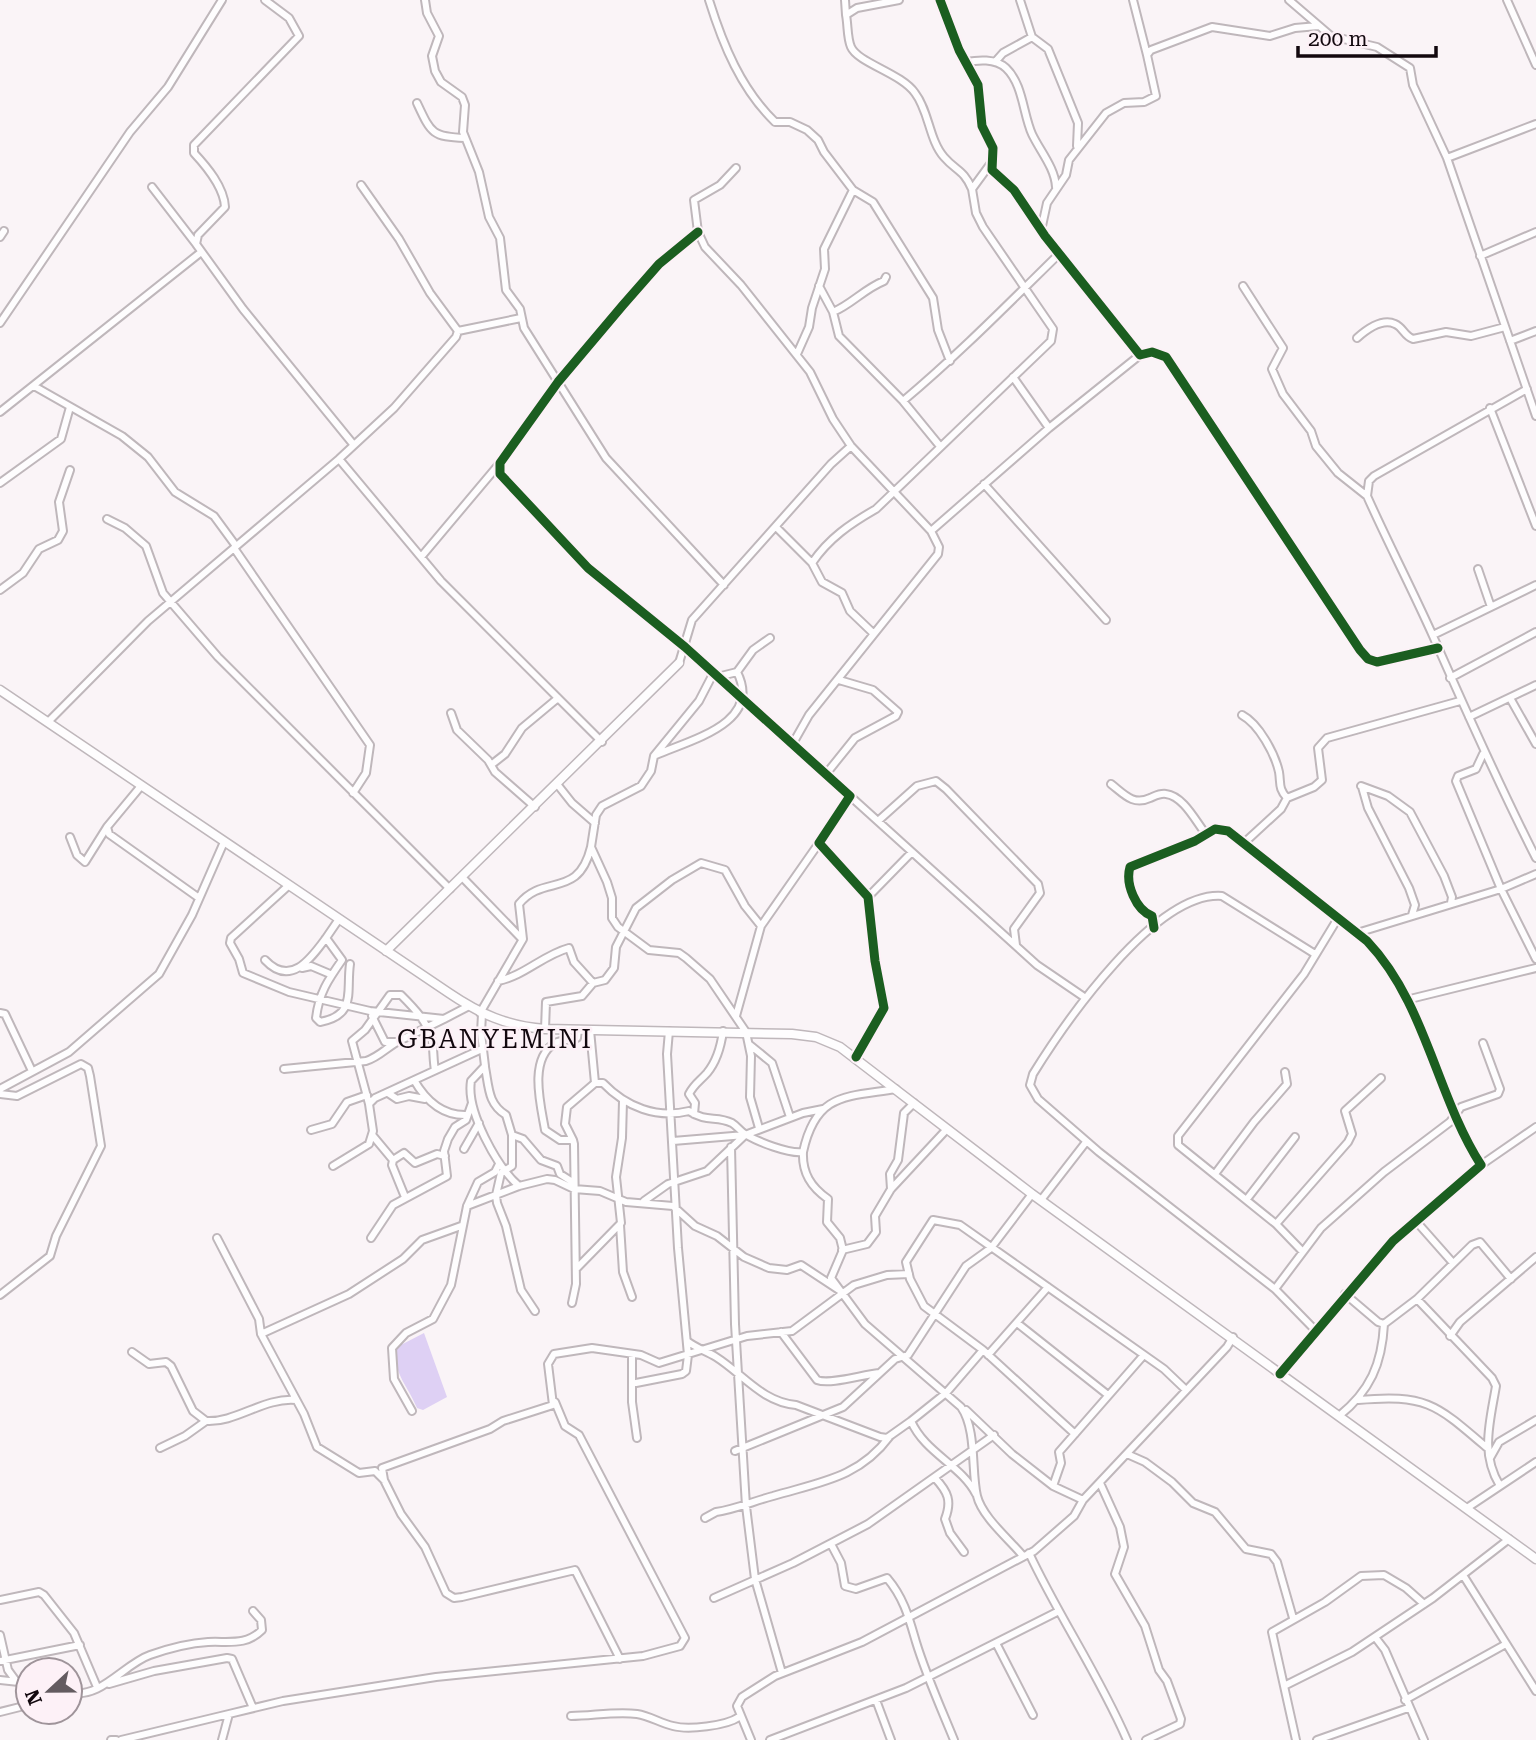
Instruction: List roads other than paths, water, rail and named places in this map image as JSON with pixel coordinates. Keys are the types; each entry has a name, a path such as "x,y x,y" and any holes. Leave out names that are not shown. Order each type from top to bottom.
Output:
{"main road":[{"path":"386,951 602,742 679,663"},
{"path":"0,690 481,1014 515,1027 545,1030 723,1031 816,1037 856,1057 1032,1194 1536,1559"}],"street":[{"path":"0,323 131,132 168,87 222,0"},
{"path":"196,244 198,235 225,207 224,199 209,169 194,153 194,145 299,36 289,18 265,0"},
{"path":"425,0 427,13 439,36 432,56 435,71 441,82 462,97 465,138 479,172 489,217 500,238 506,289 520,309 524,328 606,458 724,585"},
{"path":"709,0 724,48 752,92 757,105 775,122 790,122 807,130 818,140 853,190 873,202 933,298 938,330 950,361"},
{"path":"812,563 823,545 855,520 876,509 1054,335 1054,329 983,227 976,213 966,174 943,157 915,92 885,68 873,65 855,54 850,45 845,0"},
{"path":"846,15 857,8 898,0"},
{"path":"940,0 965,62 978,85 982,126 993,148 991,163 972,189"},
{"path":"1020,0 1032,37 1048,49 1078,123 1077,146 1066,175 1056,187 1041,220 1042,230"},
{"path":"1077,146 1114,107 1144,102 1156,96 1133,0"},
{"path":"1289,0 1331,36 1377,47 1410,68 1413,85 1447,158 1536,416"},
{"path":"1507,0 1536,65"},
{"path":"1147,55 1162,45 1212,27 1270,36 1295,28 1318,26"},
{"path":"995,62 1003,53 1032,37"},
{"path":"965,62 995,62 1007,69 1021,95 1030,130 1055,178 1056,187"},
{"path":"417,103 430,130 436,135 465,138"},
{"path":"1447,158 1536,124"},
{"path":"991,163 996,174 1014,190 1059,254 1140,355"},
{"path":"736,168 720,185 694,201 698,233 705,247 741,285 797,354 851,446 931,531 939,547 938,554 809,715 792,745"},
{"path":"361,185 406,250 430,293 458,331"},
{"path":"152,187 200,253 353,444"},
{"path":"797,354 809,327 825,269 824,249 853,190"},
{"path":"1480,256 1536,232"},
{"path":"421,557 500,463 558,382 659,264 698,233"},
{"path":"0,412 200,253"},
{"path":"903,401 1044,273 1059,254"},
{"path":"833,312 847,306 864,289 884,281 886,277"},
{"path":"819,286 833,312 839,336 903,401 939,445"},
{"path":"1243,286 1283,348 1272,369 1283,394 1338,473 1367,496 1433,635 1483,754 1536,858"},
{"path":"48,722 170,602 339,459 412,390 458,331 513,322 521,318"},
{"path":"1357,338 1369,327 1388,323 1395,324 1413,339 1446,332 1471,336 1506,327"},
{"path":"1510,341 1536,331"},
{"path":"931,531 1049,428 1140,355 1152,352 1166,357 1368,659 1392,660 1438,648"},
{"path":"1013,377 1049,428"},
{"path":"34,386 122,436 148,457 175,492 214,516 370,746 366,773 353,793"},
{"path":"1367,496 1369,481 1374,476 1527,389"},
{"path":"0,483 61,439 70,407"},
{"path":"1490,408 1536,526"},
{"path":"679,663 685,647 685,633 692,620 831,464 851,446"},
{"path":"339,459 440,581 602,742"},
{"path":"500,463 503,479 570,551 743,698 1016,947 1084,997"},
{"path":"0,590 23,573 39,549 58,540 63,531 59,502 70,470"},
{"path":"984,484 1106,620"},
{"path":"107,519 125,528 146,546 159,582 170,602 218,657 450,889"},
{"path":"776,527 812,563 822,582 842,593 850,611 874,634"},
{"path":"1478,569 1491,607"},
{"path":"1433,635 1536,585"},
{"path":"1450,678 1536,632"},
{"path":"412,1411 394,1379 391,1348 406,1333 433,1319 438,1306 447,1296 461,1226 478,1182 501,1167 512,1166 512,1135 506,1115 494,1107 491,1100 481,1034 481,1014 523,939 519,904 529,892 563,884 583,870 598,811 606,801 631,793 641,786 651,771 654,756 699,701 715,676 737,671 752,650 770,638"},
{"path":"654,756 731,720 743,698 737,671"},
{"path":"826,774 855,738 896,716 898,712 873,691 839,680"},
{"path":"1469,717 1536,685"},
{"path":"491,765 505,754 522,728 558,698"},
{"path":"1510,698 1536,744"},
{"path":"1244,843 1281,809 1287,798 1314,787 1322,780 1318,748 1327,738 1461,701"},
{"path":"450,713 457,730 535,807"},
{"path":"1242,715 1251,719 1265,742 1279,772 1278,788 1287,798"},
{"path":"1483,754 1476,769 1458,776 1455,781 1536,960"},
{"path":"878,821 924,782 936,781 946,789 1038,884 1040,893 1013,929 1016,947"},
{"path":"557,783 572,803 595,823"},
{"path":"1111,784 1133,801 1142,802 1163,793 1169,794 1191,811 1205,833"},
{"path":"70,836 77,855 85,862 107,827 141,786"},
{"path":"1427,910 1415,905 1368,808 1362,786 1388,796 1410,812 1453,900"},
{"path":"736,1016 761,926 850,796"},
{"path":"107,827 109,834 199,898"},
{"path":"1154,928 1152,916 1141,912 1136,905 1130,867 1221,828 1244,843 1357,933 1382,958 1406,1000 1481,1165"},
{"path":"0,1091 69,1052 159,975 165,968 224,842"},
{"path":"819,843 868,897 876,971 885,1003 880,1017 856,1057"},
{"path":"591,847 607,882 612,918 626,933 649,950 679,953 686,958 710,979 746,1032 750,1045 750,1097 759,1128"},
{"path":"868,897 912,852"},
{"path":"545,1030 546,1002 582,996 593,983 605,979 614,968 616,947 641,903 656,895 672,880 704,863 729,874 745,906 761,926"},
{"path":"1357,933 1453,900 1502,889 1536,874"},
{"path":"461,877 523,939"},
{"path":"288,886 230,943 243,972 289,992 346,1006 444,1019"},
{"path":"1315,954 1222,896 1186,906 1123,954 1084,997 1033,1074 1030,1085 1038,1099 1086,1142 1275,1289 1317,1331"},
{"path":"1412,915 1415,905"},
{"path":"1302,1251 1247,1199 1178,1145 1178,1136 1304,974 1338,918"},
{"path":"299,968 312,959 339,919"},
{"path":"326,938 341,955 342,960 330,974 318,999 316,1018 320,1022 333,1019 346,1006 350,993 350,964"},
{"path":"498,981 516,976 553,953 569,948 574,962 593,983"},
{"path":"265,960 280,970 311,966 330,974"},
{"path":"1406,1000 1536,968"},
{"path":"397,1042 385,1042 373,1019 373,1011 390,995 401,995 421,1015 427,1028 435,1070"},
{"path":"284,1069 357,1062 379,1057 384,1049 469,1006"},
{"path":"0,1013 5,1014 32,1072"},
{"path":"333,1166 360,1151 369,1144 373,1136 372,1101 366,1095 352,1041 373,1019"},
{"path":"573,1140 560,1140 545,1130 538,1076 549,1048 557,1042 577,1038 578,1030"},
{"path":"590,1030 595,1083"},
{"path":"636,1383 682,1374 686,1371 688,1355 678,1248 673,1115 667,1054 669,1031"},
{"path":"694,1114 695,1103 689,1094 694,1084 708,1072 720,1050 723,1031"},
{"path":"1275,1289 1321,1228 1376,1179 1450,1122 1461,1107 1500,1091 1483,1043"},
{"path":"750,1045 772,1063 790,1117"},
{"path":"372,1101 484,1048"},
{"path":"0,1091 18,1096 81,1064 88,1068 102,1136 96,1160 81,1182 50,1256 0,1295"},
{"path":"485,1066 471,1081 472,1103 501,1167 519,1186"},
{"path":"1215,1174 1287,1084 1285,1072"},
{"path":"1276,1224 1348,1142 1352,1134 1345,1111 1381,1078"},
{"path":"414,1080 425,1099"},
{"path":"572,1303 575,1270 573,1140 565,1124 568,1107 595,1083 603,1083 623,1101 653,1113 673,1115 690,1111 703,1120 718,1119 733,1123 745,1135 790,1154 803,1152"},
{"path":"642,1203 675,1181 707,1171 745,1135 759,1128 825,1109 853,1093 896,1089"},
{"path":"388,1093 397,1099 409,1096 425,1099 454,1116 467,1115"},
{"path":"311,1130 332,1124 347,1101 366,1095"},
{"path":"623,1101 622,1138 616,1177 623,1272 632,1297"},
{"path":"371,1238 393,1205 447,1176 445,1156 455,1127 466,1120 472,1103"},
{"path":"891,1189 890,1174 898,1160 904,1114 914,1103"},
{"path":"825,1109 811,1127 802,1164 810,1183 828,1199 827,1222 839,1238 842,1250 831,1278 865,1324 1012,1454 1053,1486 1083,1500"},
{"path":"464,1149 479,1123"},
{"path":"1280,1374 1345,1294 1415,1220 1481,1165 1536,1127"},
{"path":"842,1250 867,1244 876,1232 875,1216 891,1189 947,1129"},
{"path":"512,1135 523,1139 541,1160 557,1166 560,1174 574,1186"},
{"path":"673,1141 745,1135"},
{"path":"373,1136 393,1160"},
{"path":"1247,1199 1295,1137"},
{"path":"1041,1200 1086,1142"},
{"path":"731,1147 733,1235 736,1250 733,1264 739,1374 739,1449 755,1579 782,1673"},
{"path":"405,1197 392,1166 393,1160 404,1153 415,1163 437,1154 445,1156"},
{"path":"501,1167 496,1195 521,1290 535,1311"},
{"path":"467,1206 519,1186 547,1179 600,1191 618,1199 664,1203 678,1209 695,1226 744,1257 769,1268 787,1270 802,1265 841,1293"},
{"path":"739,1449 822,1418 843,1407 878,1373 901,1356 908,1355 966,1265 991,1248 1032,1194"},
{"path":"1075,1434 985,1353 924,1306 906,1262 933,1220 960,1225 1143,1356 1186,1390"},
{"path":"1415,1220 1452,1263"},
{"path":"575,1270 620,1225"},
{"path":"261,1334 349,1294 363,1282 403,1259 422,1240 461,1226"},
{"path":"217,1238 259,1319 261,1334 317,1447 323,1454 359,1473 378,1469 490,1429 503,1421 543,1409 555,1402"},
{"path":"1339,1416 1358,1400 1376,1373 1384,1324 1417,1298 1452,1263 1480,1242 1511,1279"},
{"path":"1450,1336 1460,1322 1535,1260"},
{"path":"116,1740 253,1708 463,1673 620,1659 658,1654 680,1646 685,1638 579,1435 565,1426 555,1402 548,1364 554,1354 592,1348 659,1363 674,1356 704,1351 736,1338 792,1331 841,1293 855,1286 887,1275 909,1274"},
{"path":"705,1518 716,1512 746,1506 774,1495 818,1486 848,1472 879,1452 891,1435 946,1393 1017,1324 1048,1287"},
{"path":"1345,1294 1384,1324"},
{"path":"1417,1298 1492,1378 1496,1386 1486,1447 1490,1467 1500,1486"},
{"path":"1017,1324 1108,1395"},
{"path":"781,1332 817,1380 826,1383 856,1375 878,1373"},
{"path":"751,1740 739,1717 737,1706 741,1697 782,1673 830,1657 911,1618 1026,1555 1074,1516 1083,1500 1227,1347 1233,1337"},
{"path":"687,1341 782,1404 796,1405 822,1418 880,1437 891,1435"},
{"path":"132,1352 149,1364 166,1362 171,1366 193,1411 206,1421"},
{"path":"632,1355 632,1402 637,1438"},
{"path":"1053,1486 1061,1463 1059,1452 1143,1356"},
{"path":"159,1448 185,1436 206,1421 220,1420 283,1399 296,1400"},
{"path":"1358,1400 1422,1401 1443,1410 1486,1447"},
{"path":"961,1407 967,1418 977,1496"},
{"path":"1490,1458 1499,1441 1536,1420"},
{"path":"911,1421 920,1437 967,1480 1026,1555 1100,1684 1127,1740"},
{"path":"714,1598 869,1524 993,1435"},
{"path":"1127,1454 1145,1462 1172,1482 1193,1503 1215,1512 1246,1549 1271,1554 1277,1562 1293,1618"},
{"path":"1467,1508 1536,1462"},
{"path":"378,1469 401,1514 425,1547 446,1592 454,1598 462,1598 575,1570 620,1659"},
{"path":"935,1478 947,1491 950,1507 945,1519 950,1533 964,1552"},
{"path":"1100,1483 1115,1515 1124,1547 1124,1555 1115,1567 1115,1574 1145,1626 1159,1670 1167,1681 1181,1719 1181,1724 1146,1740"},
{"path":"1286,1685 1337,1661 1375,1637 1424,1604 1509,1539"},
{"path":"831,1544 841,1563 845,1586 856,1589 887,1578 911,1618 929,1676 954,1740"},
{"path":"1296,1740 1284,1692 1286,1685 1272,1632 1325,1602 1361,1576 1384,1575 1406,1588 1424,1604"},
{"path":"1463,1575 1535,1686"},
{"path":"0,1600 39,1592 44,1595 65,1619 80,1645 97,1687"},
{"path":"104,1684 139,1659 153,1654 211,1642 228,1645 260,1633 263,1625 253,1611"},
{"path":"770,1740 876,1700 1057,1612"},
{"path":"0,1635 3,1660 14,1678"},
{"path":"1375,1637 1385,1650 1424,1740"},
{"path":"996,1643 1033,1715"},
{"path":"1405,1700 1506,1644"},
{"path":"3,1660 80,1645"},
{"path":"84,1691 154,1671 227,1658 232,1659 253,1708"},
{"path":"876,1700 891,1740"},
{"path":"1317,1740 1408,1708"},
{"path":"222,1740 229,1714"},
{"path":"571,1716 641,1714 675,1727 690,1726 698,1730 739,1717"}],"district":[{"name":"GBANYEMINI","path":"495,1039"}]}
